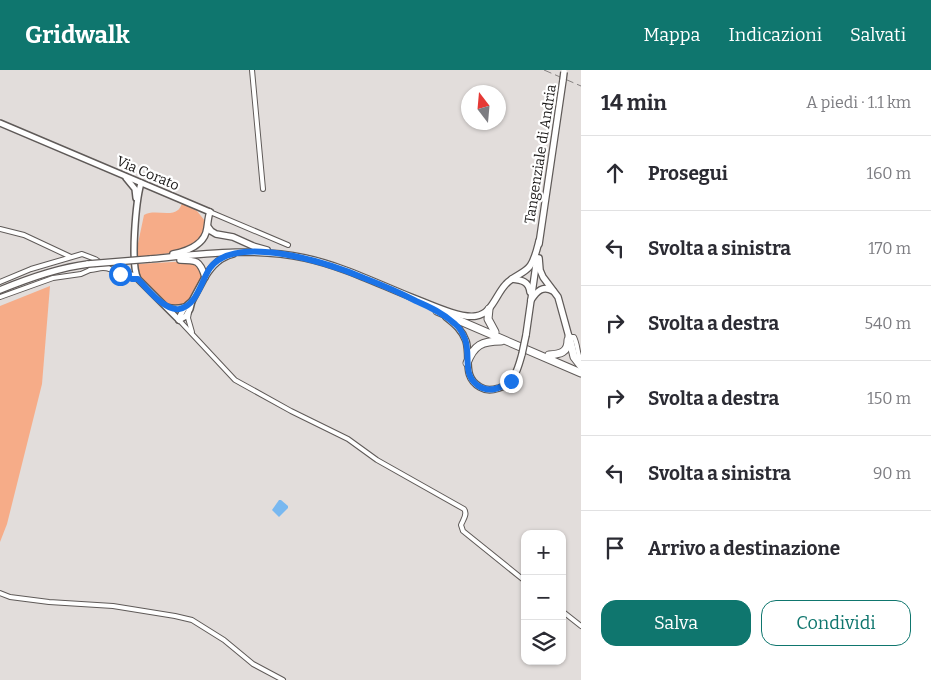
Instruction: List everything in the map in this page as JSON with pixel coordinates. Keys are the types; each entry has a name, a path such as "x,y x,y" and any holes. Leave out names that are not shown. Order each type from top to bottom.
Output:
{"highway":[{"path":"489,308 488,319 495,332"},
{"path":"437,309 581,367"},
{"path":"437,309 581,373"},
{"path":"549,355 563,352 568,345 569,337"},
{"path":"569,337 574,357 581,367"},
{"path":"467,363 477,346 485,342 506,341"}],"main road":[{"name":"Tangenziale di Andria","path":"539,241 565,71"},
{"name":"Via Corato","path":"0,123 210,212"},
{"path":"124,175 135,189 137,201"},
{"path":"135,189 141,183"},
{"path":"141,183 137,201 134,265 136,277 179,320 186,316 187,308 211,267 228,256 249,252"},
{"path":"153,259 177,254 192,248 203,240 208,227 210,212"},
{"path":"208,227 216,234 233,236 253,246 286,255"},
{"path":"0,290 66,267 89,267 153,259 249,252 305,258 334,266 391,288 437,309 468,317 482,315 505,285 530,266 539,241"},
{"path":"539,241 540,270 548,285 558,296 569,337"},
{"path":"437,309 456,324 462,332 466,341 468,371 476,385 483,389 492,390 503,387 511,381 517,372 522,354 539,241"},
{"path":"166,258 197,262 202,266 205,277"},
{"path":"512,279 521,280 526,283 529,288 530,302"},
{"path":"530,302 534,294 539,290 545,288 555,292"},
{"path":"164,305 172,309 187,308"}],"street":[{"path":"252,70 263,189"},
{"name":"Via Corato","path":"210,212 288,244"},
{"path":"0,229 24,235 71,257"},
{"path":"0,282 32,269 82,254 95,258 120,274 132,279 136,277"},
{"path":"0,297 53,278 81,274 96,263 95,258"},
{"path":"126,273 134,265"},
{"path":"89,267 110,269"},
{"path":"120,274 126,273 136,277"},
{"path":"187,308 192,334"},
{"path":"179,320 235,380 291,411 343,436 378,460 464,509 466,514 461,525 463,531 521,578"},
{"path":"569,337 574,337 576,340 581,361"},
{"path":"0,593 10,597 49,602 113,606 192,620 224,640 253,664 283,680"},
{"path":"566,614 581,626"}],"shaded area":[{"path":"182,203 197,211 205,221 205,231 198,243 173,253 137,257 144,215 148,213 175,212"},
{"path":"191,261 198,264 202,276 188,303 174,308 141,280 137,272 137,264"},
{"path":"50,286 42,384 7,524 0,542 0,306"}],"water":[{"path":"279,500 288,508 279,517 272,510"}],"railway":[{"path":"544,70 581,86"}],"route":[{"path":"120,274 132,279 138,279 164,305 177,309 184,308 192,301 211,267 228,256 258,252 321,262 391,288 437,311 456,324 466,341 468,371 476,385 483,389 492,390 503,387 511,381"}]}
